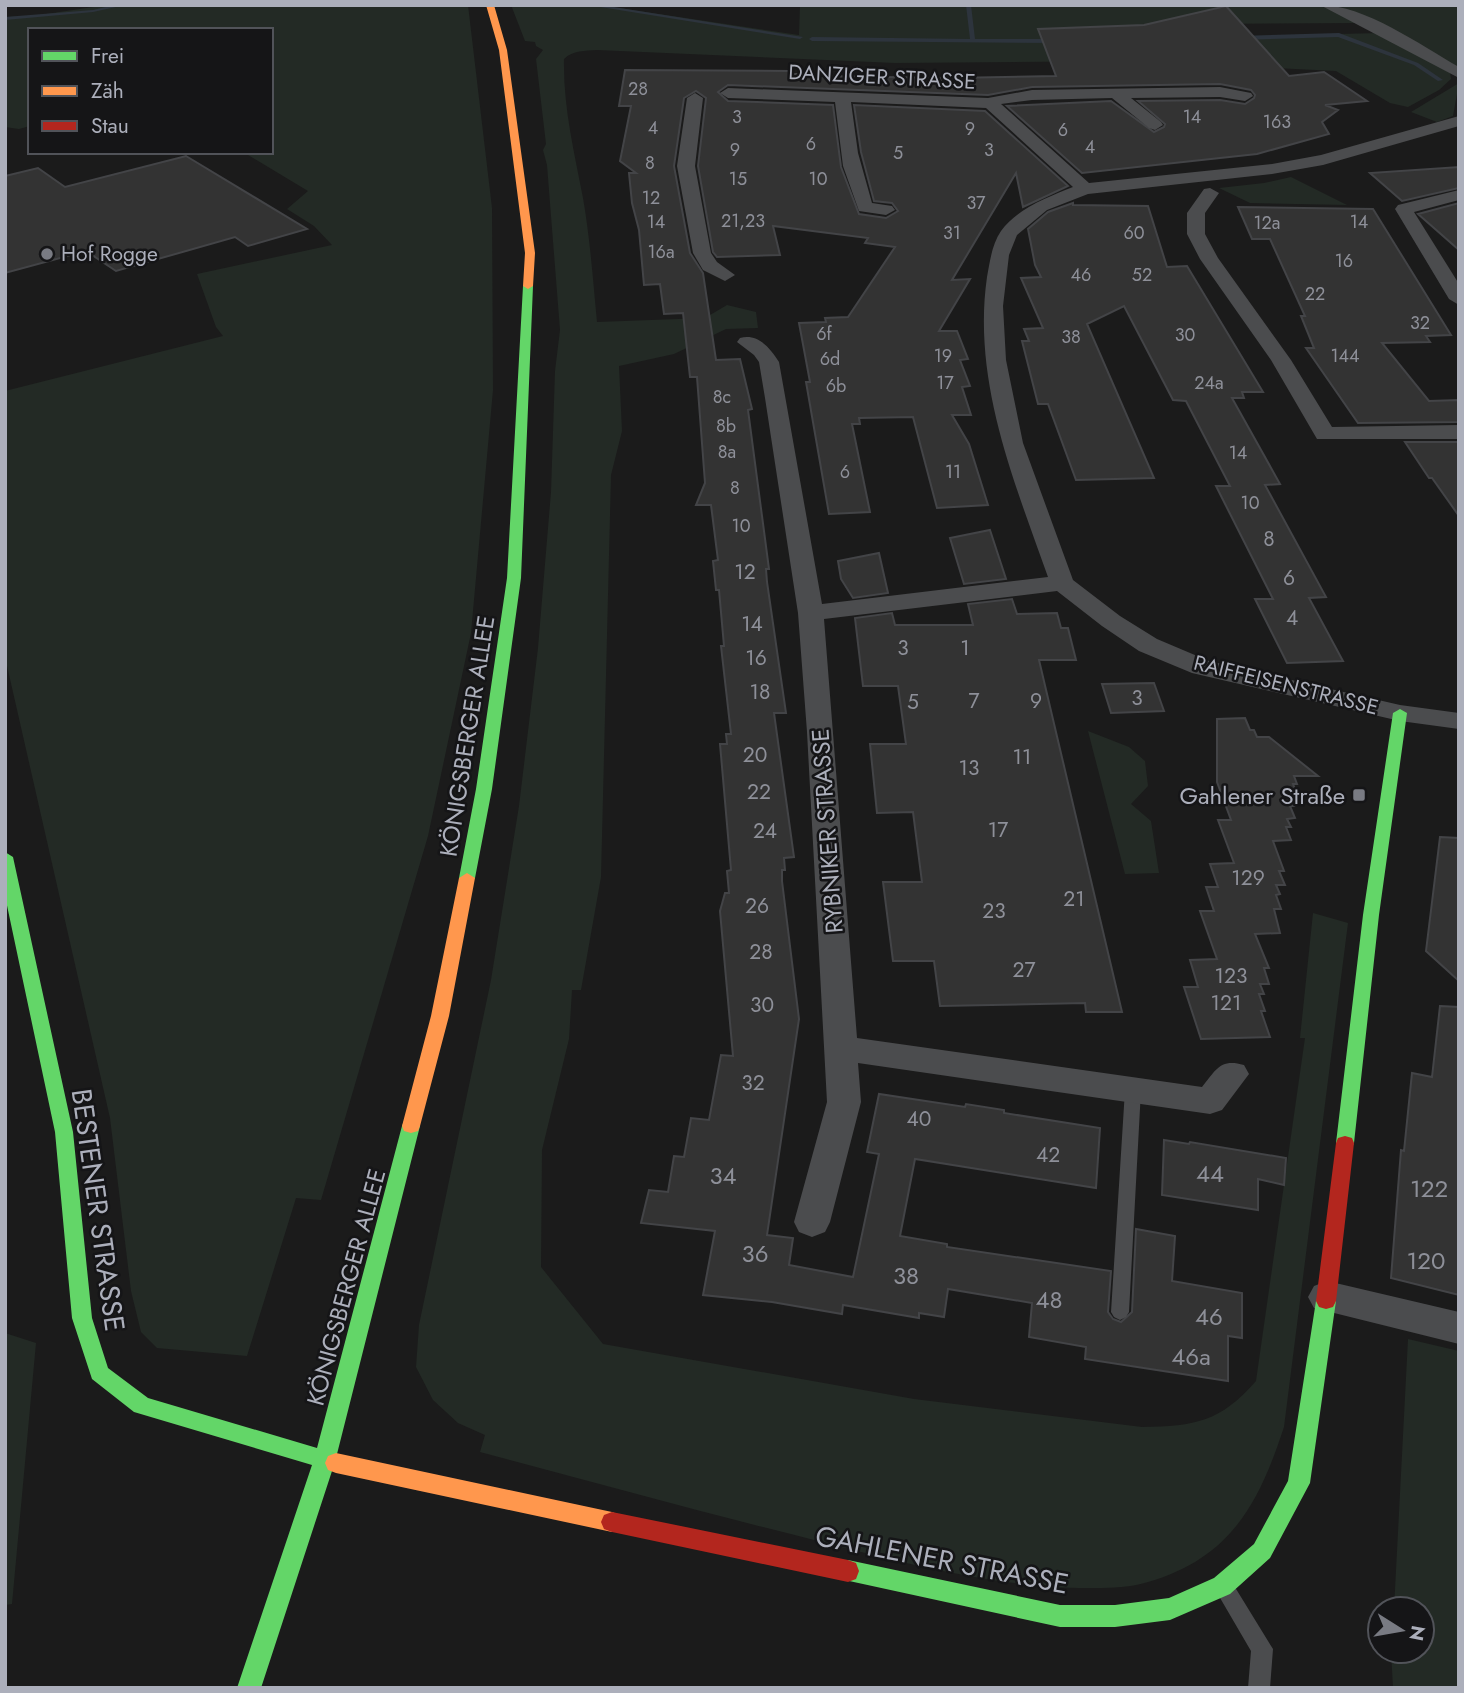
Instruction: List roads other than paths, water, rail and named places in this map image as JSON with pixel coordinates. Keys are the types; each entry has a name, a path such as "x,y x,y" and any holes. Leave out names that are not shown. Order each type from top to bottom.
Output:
{"main road":[{"name":"KÖNIGSBERGER ALLEE","path":"324,1461 440,1016 484,789 514,578 530,253 503,50 490,5"},
{"name":"GAHLENER STRASSE","path":"324,1461 1060,1616 1115,1616 1170,1609 1222,1586 1262,1551 1299,1483 1327,1297 1371,915 1400,713"},
{"name":"BESTENER STRASSE","path":"5,857 64,1132 82,1318 99,1373 142,1405 324,1461"},
{"path":"248,1688 324,1461"}],"street":[{"path":"1327,5 1388,33 1459,73"},
{"name":"DANZIGER STRASSE","path":"725,275 710,266 702,253 686,166 703,90 714,99 728,93 990,103 1085,189"},
{"path":"990,103 1018,96 1115,93 1220,92 1245,96"},
{"path":"1115,93 1155,125"},
{"path":"843,97 845,139 854,178 865,207 886,210"},
{"path":"811,613 1062,583 1012,443 996,360 993,306 1000,255 1009,233 1041,206 1085,189 1196,178 1323,160 1459,121"},
{"path":"1210,193 1196,213 1196,234 1209,259 1280,360 1325,434 1459,432"},
{"path":"1459,195 1405,209 1406,216 1459,299"},
{"name":"RYBNIKER STRASSE","path":"747,342 762,351 769,362 792,482 811,613 844,1102 812,1222"},
{"name":"RAIFFEISENSTRASSE","path":"1062,583 1111,621 1149,645 1201,667 1400,713 1459,721"},
{"path":"842,1048 1210,1101 1232,1074"},
{"path":"1327,1297 1459,1328"}],"lane":[{"path":"1120,1312 1133,1090"},
{"path":"1222,1586 1262,1649 1259,1688"}],"waterway":[{"path":"5,19 93,11 123,5"},
{"path":"590,5 800,37"},
{"path":"968,5 973,40"},
{"path":"1240,38 1339,35 1416,64 1440,80"},
{"path":"812,39 1056,41"}],"place":[{"name":"Hof Rogge","path":"47,254"},
{"name":"Gahlener Straße","path":"1359,795"}]}
